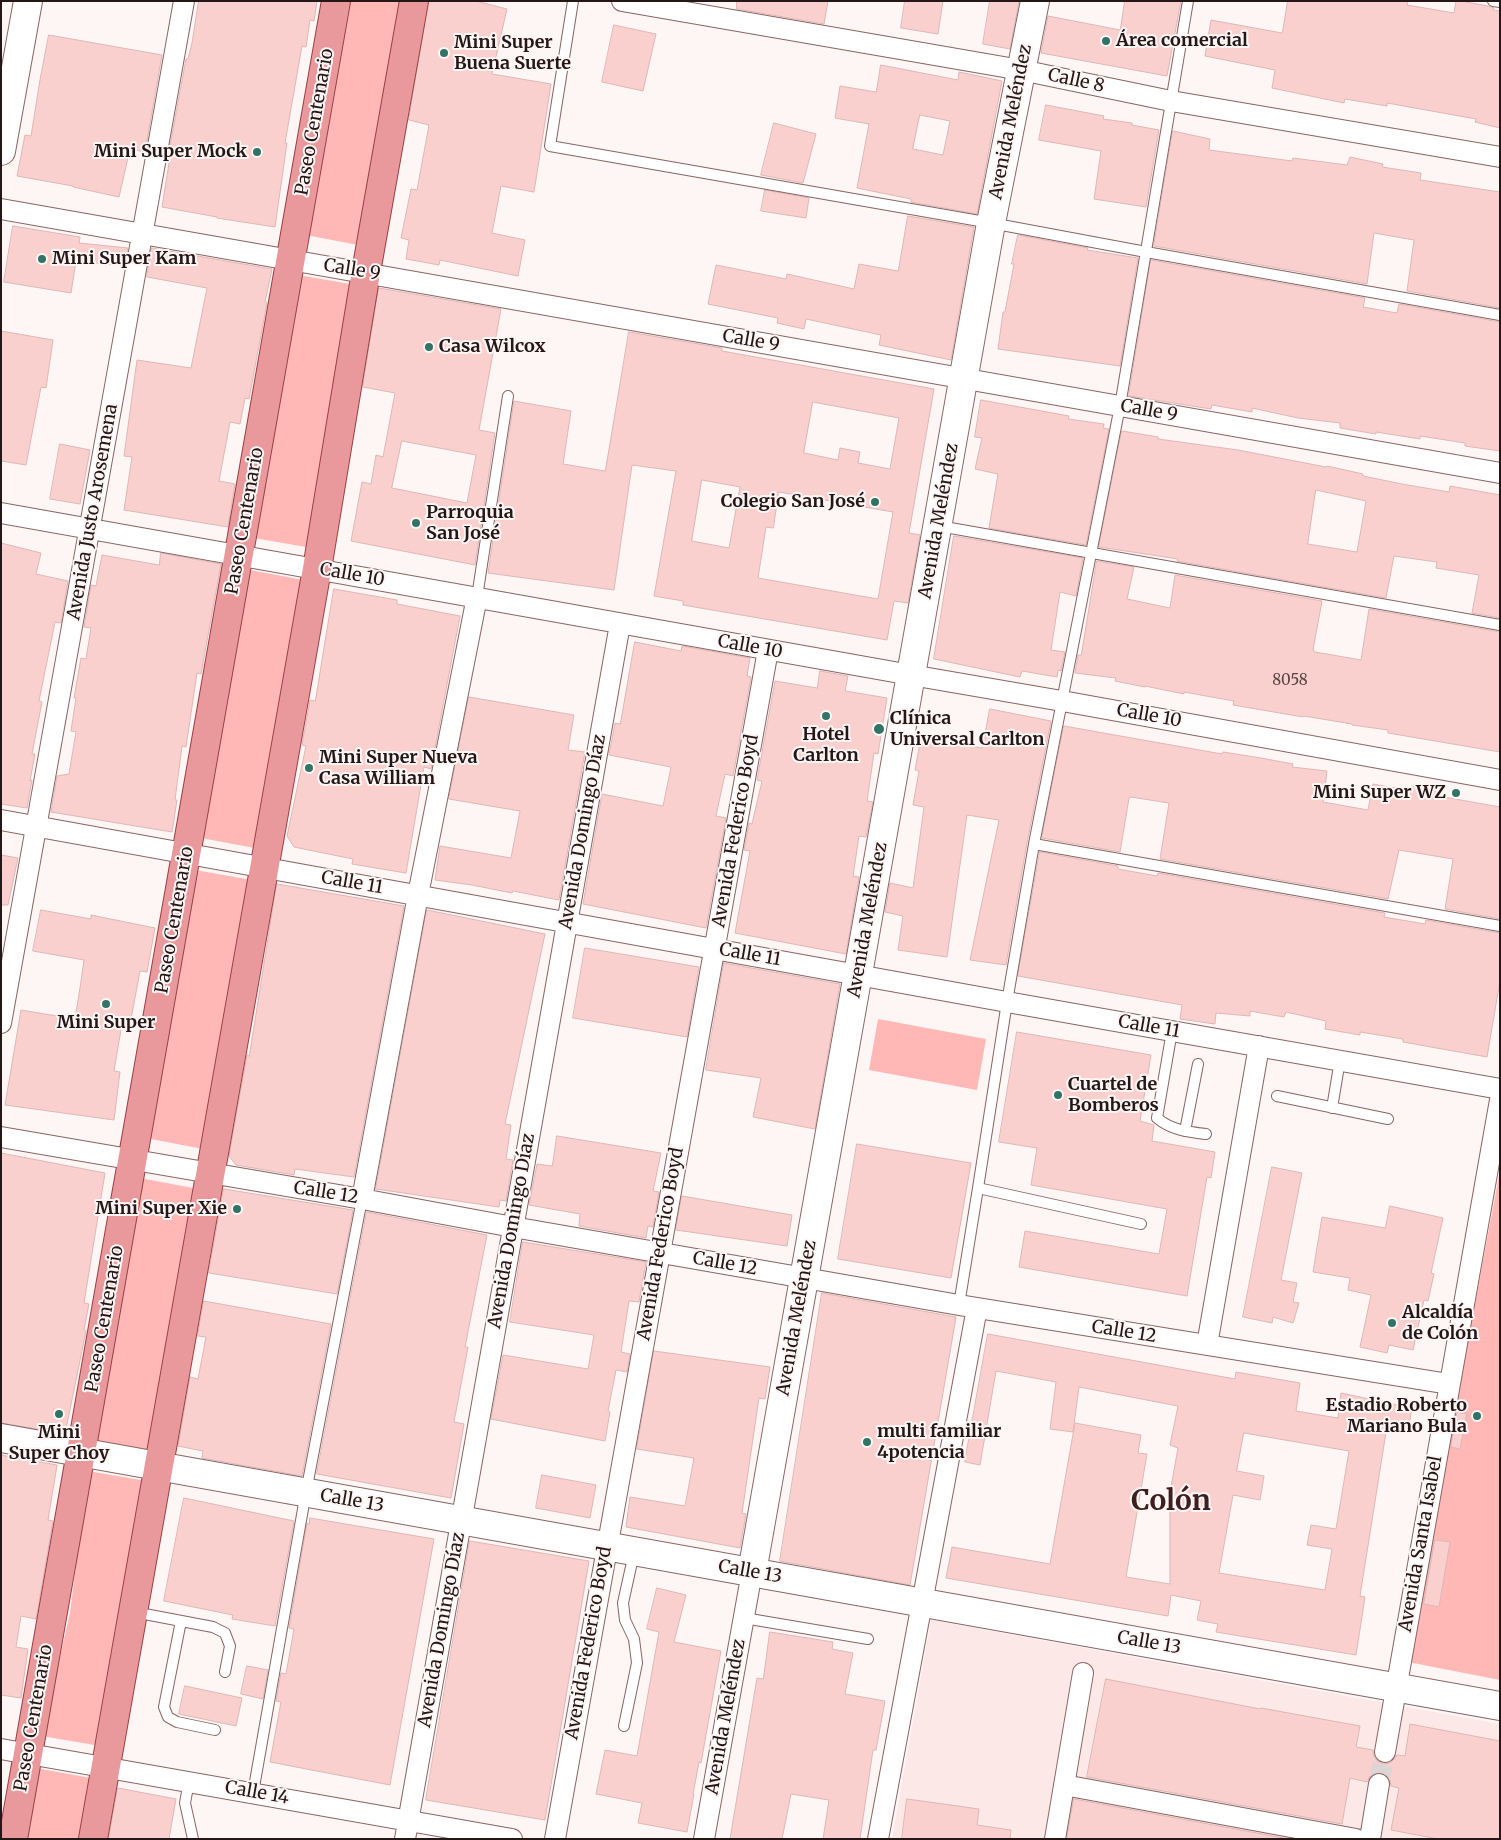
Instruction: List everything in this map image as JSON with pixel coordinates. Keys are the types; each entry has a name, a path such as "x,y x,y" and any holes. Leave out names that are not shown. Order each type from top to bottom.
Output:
{"main road":[{"path":"1,151 28,1"},
{"name":"Paseo Centenario","path":"13,1839 336,1"},
{"path":"93,1839 317,569 366,272 414,1"},
{"name":"Avenida Meléndez","path":"752,1572 991,223 1035,1"},
{"name":"Calle 13","path":"1,1438 1500,1706"}],"street":[{"name":"Avenida Justo Arosemena","path":"1,1022 184,1"},
{"name":"Calle 8","path":"622,1 1021,70 1171,101 1500,157"},
{"name":"Calle 9","path":"1,209 1500,473"},
{"name":"Calle 10","path":"1,513 911,676 1062,700 1500,780"},
{"path":"362,1199 418,895 477,597"},
{"name":"Avenida Domingo Díaz","path":"406,1829 620,624"},
{"name":"Avenida Federico Boyd","path":"555,1839 768,650"},
{"name":"Calle 11","path":"1,820 1006,1002 1500,1089"},
{"path":"1207,1345 1259,1046"},
{"name":"Avenida Santa Isabel","path":"1385,1752 1500,1100"},
{"name":"Calle 12","path":"1,1137 968,1307 1449,1384"},
{"path":"878,1839 922,1602 968,1307"},
{"name":"Avenida Meléndez","path":"704,1839 752,1572"},
{"path":"1055,1839 1083,1673"},
{"name":"Calle 14","path":"1,1749 253,1793 406,1829 512,1839"},
{"path":"1370,1839 1379,1784"},
{"path":"1064,1785 1356,1839"}],"lane":[{"path":"573,1 550,146 1500,315"},
{"path":"968,1307 978,1188 1006,1002 1034,844 1120,406 1188,1"},
{"path":"1493,1 1500,2"},
{"path":"477,597 508,396"},
{"path":"938,526 1500,625"},
{"path":"1034,844 1500,926"},
{"path":"1172,1031 1157,1118 1166,1125 1185,1131 1206,1134"},
{"path":"1332,1108 1340,1060"},
{"path":"1185,1131 1198,1064"},
{"path":"1277,1096 1388,1119"},
{"path":"978,1188 1141,1224"},
{"path":"253,1793 306,1492 362,1199"},
{"path":"624,1726 637,1662 634,1639 625,1620 623,1603 634,1552"},
{"path":"133,1612 213,1627 225,1634 230,1646 225,1672"},
{"path":"744,1618 868,1639"},
{"path":"181,1621 164,1707 168,1717 177,1722 215,1730"},
{"path":"189,1781 186,1803 193,1839"}],"shaded area":[{"path":"348,1 401,1 358,245 306,235"},
{"path":"298,275 356,285 312,548 254,538"},
{"path":"250,570 309,581 260,849 201,838"},
{"path":"195,870 252,880 203,1149 146,1138"},
{"path":"878,1019 986,1039 977,1090 869,1070"},
{"name":"Estadio Roberto Mariano Bula","path":"1500,1170 1500,1680 1408,1662"},
{"path":"140,1178 198,1189 152,1452 93,1441"},
{"path":"88,1471 146,1481 100,1746 42,1736 70,1613"},
{"path":"931,1620 1500,1724 1500,1839 892,1839"},
{"path":"36,1768 96,1779 85,1839 23,1839"}],"building":[{"path":"199,1 317,1 314,21 310,20 306,47 302,46 285,143 287,143 275,227 162,207 170,157 168,157"},
{"path":"429,1 476,1 507,9 492,74 551,84 534,192 501,186 492,233 525,240 518,276 440,260 439,265 406,259 409,240 401,238 411,189 417,190 429,125 409,120"},
{"path":"737,1 828,1 824,24 737,9"},
{"path":"905,1 943,1 938,34 901,28"},
{"path":"990,1 1019,1 1010,49 983,44"},
{"name":"Área comercial","path":"1125,1 1181,1 1167,76 1041,53 1048,16 1120,30"},
{"path":"1288,1 1408,1 1407,5 1454,13 1456,1 1461,1 1488,6 1494,8 1493,10 1500,11 1500,128 1475,122 1476,119 1387,103 1387,106 1345,99 1344,103 1272,88 1275,70 1205,56 1211,20 1282,33"},
{"path":"614,25 656,34 643,91 602,82"},
{"path":"49,35 162,55 145,152 130,149 119,197 17,176 25,135 31,136"},
{"path":"881,65 958,80 959,72 1002,81 977,214 911,202 911,199 857,188 869,124 835,118 840,86 876,92","holes":["920,115 950,121 943,155 913,149"]},
{"path":"1046,105 1104,116 1103,119 1132,123 1132,125 1159,130 1146,207 1094,199 1101,151 1039,140"},
{"path":"774,123 816,134 803,183 761,175"},
{"path":"1173,131 1210,139 1209,150 1292,161 1293,158 1347,165 1350,157 1383,164 1382,167 1421,173 1420,180 1500,192 1500,308 1407,291 1414,240 1374,233 1367,284 1154,246"},
{"path":"765,190 809,198 806,218 761,211"},
{"path":"908,216 974,227 951,360 879,345 881,335 806,319 804,329 777,323 778,318 708,304 716,265 786,279 787,274 854,289 859,264 898,271"},
{"name":"Mini Super Kam","path":"13,226 80,237 79,243 128,248 124,266 76,261 71,293 4,282"},
{"path":"1018,235 1088,248 1087,250 1138,258 1120,366 998,349"},
{"path":"152,248 272,269 249,399 245,398 240,424 230,422 219,481 235,484 228,527 124,510 132,457 124,456 137,360 191,368 207,288 147,277"},
{"path":"1151,260 1365,298 1363,307 1397,313 1399,304 1500,322 1500,451 1465,446 1465,443 1420,436 1420,439 1340,428 1340,423 1298,418 1252,408 1252,412 1212,405 1211,409 1129,396"},
{"path":"379,288 501,309 479,430 495,433 475,565 351,541 362,482 371,484 376,455 383,457 395,393 363,387","holes":["402,441 476,455 467,503 392,488"]},
{"path":"1,331 53,340 46,388 41,387 26,465 1,461"},
{"path":"629,332 722,348 722,351 934,389 909,533 920,535 908,603 894,601 887,640 683,605 683,601 654,596 676,471 632,465 614,590 488,573 514,401 571,411 563,464 605,471","holes":["813,402 899,418 890,469 858,463 860,452 840,448 838,460 804,453","702,480 740,487 729,548 692,541","779,492 893,512 878,599 758,578 766,527 773,528"]},
{"path":"981,400 1069,416 1068,419 1104,424 1103,428 1109,429 1086,545 989,528 998,474 975,469 982,438 975,437"},
{"path":"1122,431 1158,437 1158,439 1238,450 1327,466 1363,474 1363,476 1449,492 1450,486 1500,495 1500,618 1472,613 1479,575 1436,568 1437,562 1394,556 1386,598 1177,561 1178,559 1099,547","holes":["1316,490 1366,501 1357,552 1308,544"]},
{"path":"60,444 90,450 80,504 50,499"},
{"path":"954,536 1083,558 1076,596 1060,592 1051,650 1065,652 1061,671 1058,670 1057,677 1022,671 1020,677 934,659"},
{"path":"1,543 41,553 36,574 68,581 61,623 55,622 39,701 42,702 32,754 35,754 27,808 1,804"},
{"path":"161,553 221,564 201,674 197,673 186,747 182,746 172,832 51,812 57,776 69,774 76,732 71,731 76,698 74,698 81,658 86,659 91,628 84,627 91,585 96,586 102,555 159,565"},
{"path":"1097,561 1134,567 1127,599 1170,608 1175,575 1322,601 1313,650 1315,652 1361,660 1369,609 1500,632 1500,752 1388,733 1388,730 1233,705 1234,701 1145,687 1115,681 1116,678 1075,673 1078,655 1081,655"},
{"path":"334,589 397,600 397,604 460,616 431,769 424,767 406,873 352,864 353,859 294,847 287,836 306,746 302,745 310,700 315,701"},
{"path":"635,642 681,651 682,646 750,658 747,676 751,677 733,776 725,774 716,816 726,818 706,928 583,904 602,794 663,806 671,767 609,755 615,723 620,724"},
{"path":"820,671 848,676 845,691 887,698 878,754 874,753 867,801 873,802 866,837 859,836 853,876 859,877 846,954 735,933 750,851 744,850 749,823 752,824 762,781 757,780 775,681 817,688"},
{"path":"469,697 574,715 568,750 585,752 559,900 513,891 512,893 435,880 440,846 511,858 520,811 449,799"},
{"path":"990,709 1051,721 1006,965 970,960 999,820 967,815 947,957 898,950 903,916 885,912 890,883 913,888 924,807 913,805 919,771 915,770 921,737 982,748"},
{"path":"1064,726 1222,754 1223,752 1261,758 1293,764 1292,767 1327,771 1323,802 1368,810 1373,784 1410,791 1411,786 1444,793 1444,797 1500,807 1500,919 1445,909 1453,859 1399,850 1388,899 1160,859 1169,803 1129,798 1120,852 1042,838"},
{"path":"1040,852 1118,866 1118,869 1157,876 1158,873 1385,913 1384,917 1425,924 1426,920 1500,933 1500,981 1487,1057 1403,1042 1403,1039 1360,1032 1360,1035 1325,1029 1326,1021 1286,1012 1284,1017 1250,1011 1250,1016 1216,1013 1215,1024 1180,1019 1182,1005 1018,976"},
{"path":"1,855 18,858 8,905 1,905"},
{"path":"277,884 404,906 354,1177 295,1169 294,1175 236,1165 229,1156 247,1055 249,1056"},
{"path":"41,910 91,919 91,915 155,928 147,972 140,971 131,1019 123,1018 114,1071 120,1072 114,1120 5,1105 21,1010 75,1019 84,960 33,951"},
{"path":"427,910 545,934 505,1124 511,1125 506,1159 513,1160 506,1201 500,1200 499,1207 376,1189"},
{"path":"585,948 699,967 687,1037 573,1018"},
{"path":"724,963 840,984 815,1129 753,1117 761,1078 706,1070"},
{"path":"1017,1032 1151,1055 1140,1121 1154,1125 1152,1141 1215,1152 1211,1178 1207,1177 1187,1296 1019,1267 1025,1231 1159,1254 1167,1209 1031,1185 1037,1148 999,1142"},
{"path":"557,1136 661,1153 653,1191 659,1192 653,1227 648,1226 646,1238 579,1226 580,1214 529,1205 537,1164 552,1166"},
{"path":"857,1144 971,1163 951,1278 838,1259"},
{"path":"1,1153 105,1173 84,1303 89,1304 84,1330 86,1331 65,1434 1,1423"},
{"path":"1272,1167 1302,1173 1281,1280 1297,1283 1293,1302 1299,1303 1293,1323 1273,1317 1272,1323 1243,1317"},
{"path":"224,1189 353,1210 337,1294 209,1273"},
{"path":"682,1196 792,1215 787,1246 676,1230"},
{"path":"1390,1206 1443,1218 1431,1273 1434,1274 1428,1301 1424,1300 1413,1350 1389,1345 1387,1353 1360,1347 1371,1295 1348,1290 1350,1278 1313,1272 1322,1217 1385,1228"},
{"path":"367,1212 487,1235 465,1347 468,1347 454,1422 464,1424 451,1498 317,1474"},
{"path":"523,1242 646,1262 639,1302 629,1301 621,1352 630,1354 627,1372 616,1370 608,1411 610,1412 605,1441 491,1419 503,1355 588,1369 594,1335 510,1322"},
{"name":"multi familiar 4potencia","path":"822,1293 956,1317 910,1585 780,1561"},
{"path":"204,1301 331,1324 302,1476 202,1458 203,1451 178,1446 190,1377 198,1379 206,1337 198,1336"},
{"path":"988,1334 1235,1379 1236,1372 1300,1383 1296,1411 1338,1418 1341,1393 1412,1408 1408,1431 1387,1426 1360,1596 1365,1597 1356,1655 1216,1632 1218,1624 1197,1620 1201,1601 1171,1595 1168,1616 946,1578 952,1547 1050,1564 1075,1423 1141,1435 1138,1453 1147,1454 1126,1577 1170,1584 1170,1510 1167,1509 1178,1448 1170,1445 1178,1406 1079,1387 1073,1432 1050,1429 1056,1382 996,1371 980,1465 965,1462","holes":["1244,1433 1349,1451 1336,1529 1311,1525 1307,1545 1332,1549 1325,1590 1219,1573 1233,1495 1260,1500 1264,1476 1237,1471"]},
{"path":"654,1351 770,1367 765,1399 759,1398 742,1513 746,1514 740,1548 626,1527 630,1497 685,1506 694,1458 637,1449"},
{"path":"1457,1412 1467,1414 1460,1449 1451,1447"},
{"path":"1,1455 57,1465 48,1520 53,1521 36,1619 21,1616 16,1647 28,1649 21,1698 1,1695"},
{"path":"542,1475 596,1485 590,1518 536,1508"},
{"path":"184,1498 294,1521 275,1626 232,1619 233,1615 164,1601"},
{"path":"310,1518 434,1539 390,1785 270,1762 281,1702 276,1701 281,1673 286,1674 294,1629 289,1628 307,1523 309,1524"},
{"path":"1435,1540 1450,1542 1439,1607 1424,1604"},
{"path":"470,1541 589,1561 545,1820 426,1800"},
{"path":"657,1588 686,1595 674,1642 721,1651 687,1832 638,1823 642,1803 596,1794 605,1750 637,1756 659,1632 647,1629"},
{"path":"770,1632 833,1642 832,1649 853,1653 845,1694 885,1701 876,1750 873,1750 860,1839 823,1839 829,1800 791,1794 782,1839 730,1839 757,1678 763,1679"},
{"path":"247,1666 268,1670 263,1699 241,1694"},
{"path":"1106,1679 1360,1726 1356,1747 1373,1750 1377,1761 1383,1764 1390,1763 1397,1755 1405,1756 1410,1724 1500,1741 1500,1839 1438,1839 1391,1830 1399,1788 1391,1786 1387,1775 1380,1772 1370,1776 1367,1782 1350,1778 1342,1824 1087,1777"},
{"path":"185,1686 242,1698 236,1726 179,1714"},
{"path":"118,1788 176,1799 169,1839 109,1839"},
{"path":"907,1799 979,1809 977,1825 1011,1830 1010,1839 902,1839"},
{"path":"1074,1799 1289,1839 1067,1839"}],"tunnel":[{"path":"1379,1784 1385,1752"}],"place":[{"name":"Área comercial","path":"1106,41"},
{"name":"Mini Super Buena Suerte","path":"444,53"},
{"name":"Mini Super Mock","path":"257,152"},
{"name":"Mini Super Kam","path":"42,259"},
{"name":"Casa Wilcox","path":"429,347"},
{"name":"Colegio San José","path":"875,502"},
{"name":"Parroquia San José","path":"416,523"},
{"name":"Hotel Carlton","path":"826,716"},
{"name":"Clínica Universal Carlton","path":"879,729"},
{"name":"Mini Super Nueva Casa William","path":"309,768"},
{"name":"Mini Super WZ","path":"1456,793"},
{"name":"Mini Super","path":"106,1004"},
{"name":"Cuartel de Bomberos","path":"1058,1095"},
{"name":"Mini Super Xie","path":"237,1209"},
{"name":"Alcaldía de Colón","path":"1392,1323"},
{"name":"Mini Super Choy","path":"59,1414"},
{"name":"Estadio Roberto Mariano Bula","path":"1477,1416"},
{"name":"multi familiar 4potencia","path":"867,1442"}],"district":[{"name":"Colón","path":"1171,1502"}]}
